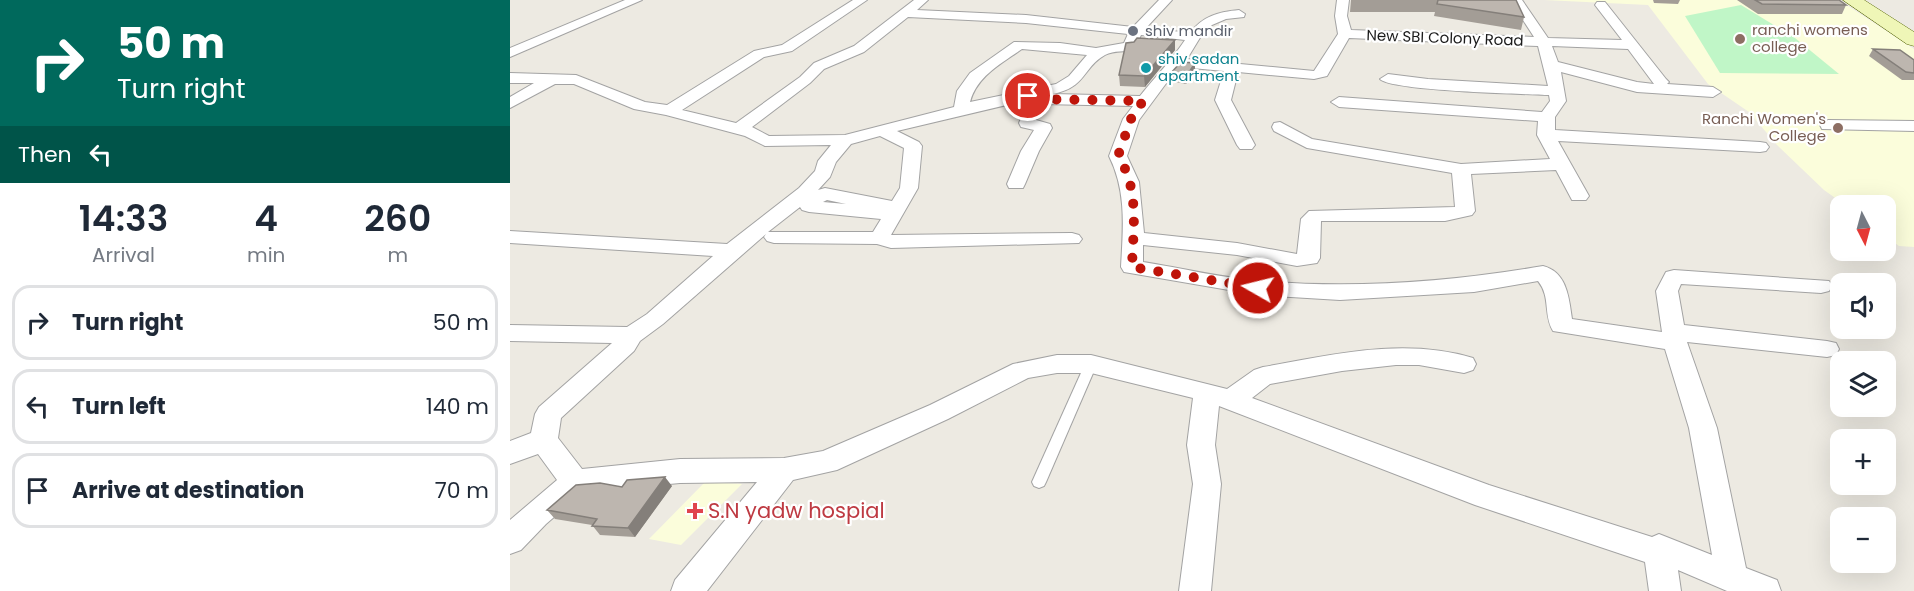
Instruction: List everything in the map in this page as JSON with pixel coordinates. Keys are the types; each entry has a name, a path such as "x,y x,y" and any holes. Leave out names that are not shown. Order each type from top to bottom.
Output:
{"main road":[{"path":"1852,0 1914,39"}],"street":[{"path":"510,53 636,0"},
{"path":"670,110 759,54 787,48 861,0"},
{"path":"739,129 805,80 819,66 859,49 922,0"},
{"path":"973,107 961,105 965,91 975,76 1018,45 1060,46 1098,53 1113,48 1129,47 1136,32 1166,0"},
{"name":"New SBI Colony Road","path":"1342,0 1341,16 1345,34 1632,45"},
{"path":"1516,0 1544,42 1552,64 1558,100 1547,117 1546,135 1579,196"},
{"path":"1601,5 1661,82"},
{"path":"905,13 1026,20 1192,37"},
{"path":"1239,14 1216,15 1192,37 1178,62 1171,67 1131,119 1118,156 1132,197 1135,228 1132,267 1214,282 1289,291 1340,293 1474,285 1543,273 1556,288 1561,325 1827,349"},
{"path":"1178,62 1322,74 1345,34"},
{"path":"510,78 576,80 640,106 654,110 670,110 677,114 751,132 765,141 844,140 973,107 1037,96 1072,84 1098,53"},
{"path":"1552,64 1637,87 1713,92"},
{"path":"1232,67 1228,89 1223,94 1223,100 1246,145"},
{"path":"510,103 552,79"},
{"path":"1388,79 1428,84 1555,91"},
{"path":"1037,96 1143,101"},
{"path":"1016,184 1030,151 1044,128 1027,123 1037,96"},
{"path":"1339,102 1547,117"},
{"path":"1828,125 1913,127"},
{"path":"1280,127 1307,143 1461,169 1562,164"},
{"path":"879,238 909,188 913,146 884,131"},
{"path":"1546,135 1760,147"},
{"path":"576,481 560,464 544,440 548,414 626,345 632,335 655,319 732,251 806,192 824,172 827,161 844,140"},
{"path":"1133,238 1206,245 1305,260 1309,258 1311,219 1316,215 1445,215 1465,211 1461,169"},
{"path":"510,237 732,251"},
{"path":"774,237 879,238 891,242 1072,239"},
{"path":"1732,578 1702,428 1675,337 1667,291 1674,277 1821,286"},
{"path":"510,333 632,335"},
{"path":"1195,591 1208,484 1201,445 1219,397 1263,376 1342,362 1419,356 1464,364"},
{"path":"510,540 535,515 576,481 680,471 784,470 827,462 939,412 1022,370 1057,364 1091,364 1219,397 1485,496 1653,551 1659,549 1765,591"},
{"path":"510,453 544,440"},
{"path":"687,591 784,470"},
{"path":"1659,549 1665,591"}],"lane":[{"path":"1039,482 1091,364"}],"shaded area":[{"name":"Ranchi Women's College","path":"1544,0 1839,0 1914,49 1914,247 1896,244 1896,195 1831,195 1824,190 1777,145 1749,112 1708,84 1648,5"},
{"name":"S.N yadw hospial","path":"705,482 742,484 681,545 649,539"}],"green space":[{"path":"1741,5 1795,38 1839,74 1720,73 1685,16"}],"building":[{"path":"1438,0 1516,0 1524,17 1437,4"},
{"path":"1755,0 1839,0 1846,5 1762,4"},
{"path":"1137,38 1175,40 1144,76 1119,75 1126,43 1134,42"},
{"path":"1873,49 1900,50 1914,60 1914,73 1906,72"},
{"path":"1181,62 1195,63 1186,77 1170,74"},
{"path":"665,477 628,528 592,526 597,519 547,510 576,485 600,483 622,487 627,480"}],"place":[{"name":"shiv mandir","path":"1133,31"},
{"name":"ranchi womens college","path":"1740,39"},
{"name":"shiv sadan apartment","path":"1146,68"},
{"name":"Ranchi Women's College","path":"1838,128"},
{"name":"S.N yadw hospial","path":"695,511"}],"route":[{"path":"1028,96 1038,94 1036,99 1143,101 1131,119 1118,156 1130,188 1134,207 1132,267 1258,288"}]}
